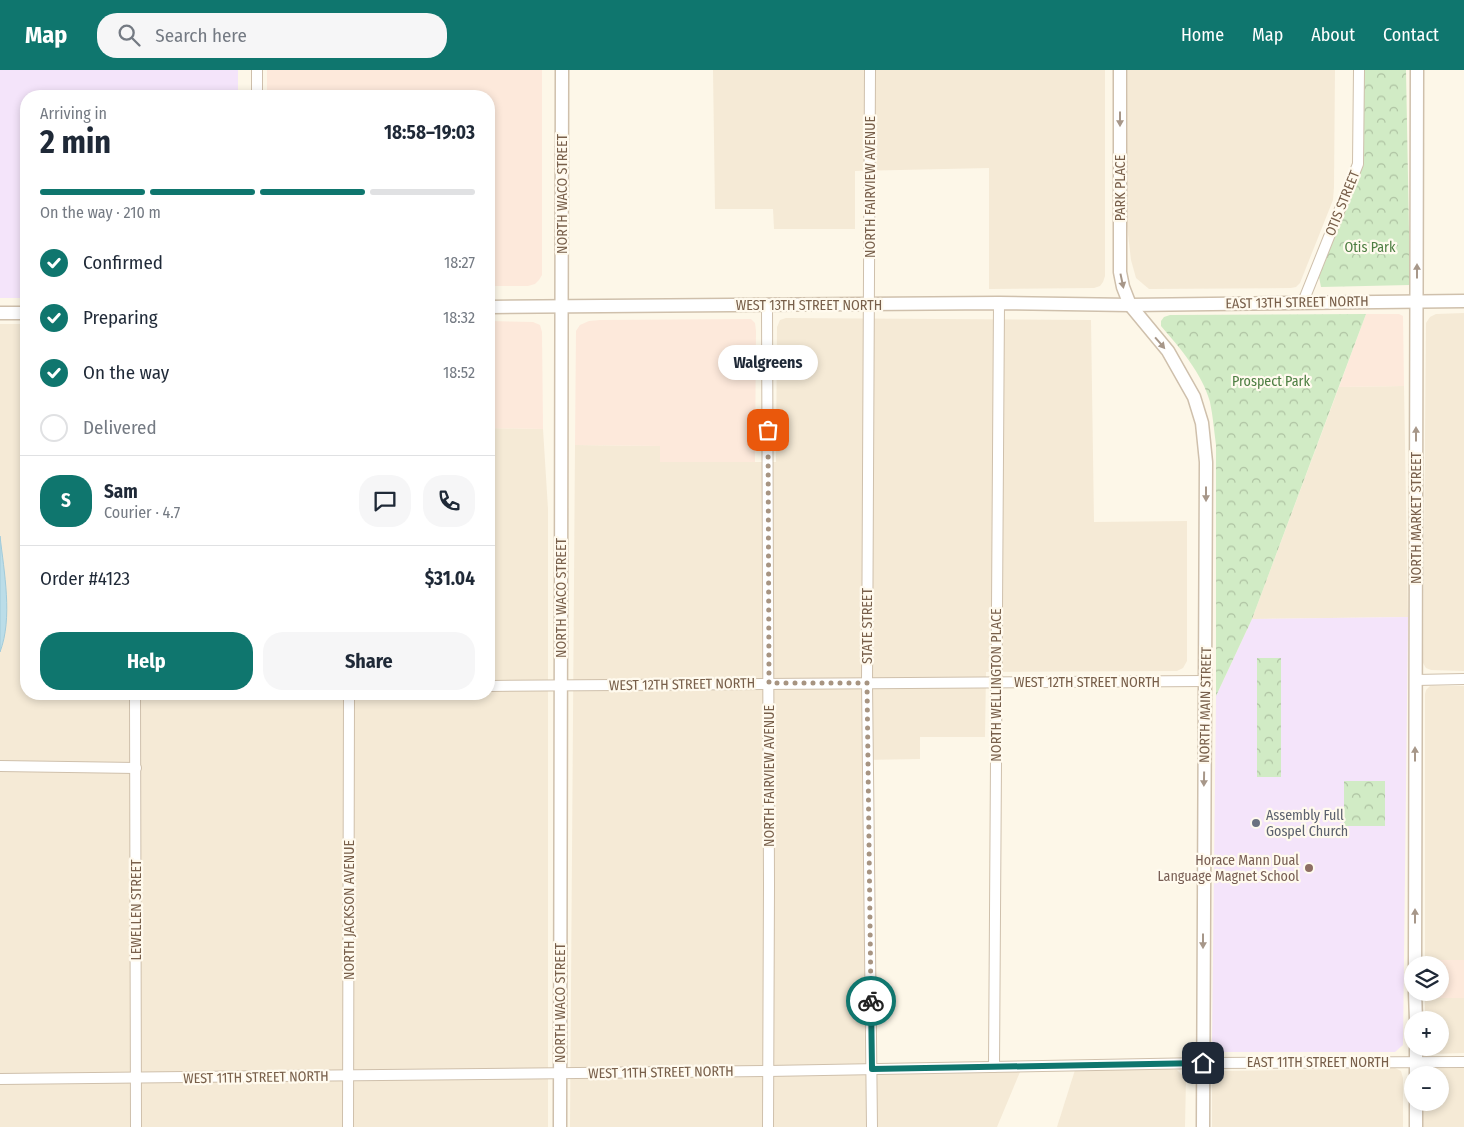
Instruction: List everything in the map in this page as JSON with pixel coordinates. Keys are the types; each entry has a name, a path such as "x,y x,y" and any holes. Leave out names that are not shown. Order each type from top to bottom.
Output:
{"street":[{"path":"257,70 257,90"},
{"name":"NORTH WACO STREET","path":"560,1127 562,70"},
{"name":"NORTH FAIRVIEW AVENUE","path":"870,70 870,304"},
{"name":"PARK PLACE","path":"1120,70 1120,272 1130,305"},
{"name":"OTIS STREET","path":"1303,302 1358,164 1359,70"},
{"name":"NORTH MARKET STREET","path":"1415,956 1417,70"},
{"name":"EAST 13TH STREET NORTH","path":"1130,305 1464,301"},
{"name":"WEST 13TH STREET NORTH","path":"495,307 999,303 1130,305"},
{"name":"NORTH WELLINGTON PLACE","path":"994,1067 999,303"},
{"name":"STATE STREET","path":"870,304 867,683 872,1127"},
{"name":"NORTH FAIRVIEW AVENUE","path":"767,305 769,683 768,1127"},
{"name":"NORTH MAIN STREET","path":"1130,305 1168,352 1185,379 1194,397 1202,423 1206,472 1203,1127"},
{"path":"0,313 20,313"},
{"path":"1416,680 1464,679"},
{"name":"WEST 12TH STREET NORTH","path":"495,686 1205,681"},
{"name":"LEWELLEN STREET","path":"135,700 136,1127"},
{"name":"NORTH JACKSON AVENUE","path":"348,1127 349,700"},
{"path":"0,766 136,768"},
{"path":"1416,1056 1416,1066"},
{"name":"EAST 11TH STREET NORTH","path":"1203,1063 1464,1062"},
{"name":"WEST 11TH STREET NORTH","path":"0,1079 560,1074 1203,1063"},
{"path":"1416,1111 1416,1127"}],"shaded area":[{"path":"0,70 238,70 238,90 20,90 20,298 0,298"},
{"path":"267,70 542,70 542,275 539,280 535,284 528,286 495,286 495,90 267,90"},
{"path":"713,70 1105,70 1105,276 1103,282 1100,286 1094,288 989,289 989,168 855,171 855,229 774,229 773,209 715,209"},
{"path":"1128,70 1335,70 1333,200 1300,283 1296,287 1149,289 1136,278 1131,260 1127,226"},
{"path":"1464,313 1464,671 1431,670 1426,668 1423,663 1426,323 1430,317 1436,314"},
{"path":"1366,314 1399,314 1403,316 1404,386 1339,387"},
{"path":"786,318 1091,320 1094,522 1187,521 1187,661 1183,668 1177,671 986,672 985,737 920,737 920,759 863,760 865,1075 1020,1072 997,1127 570,1127 575,445 660,446 660,462 776,462 777,327 780,320"},
{"path":"751,319 755,323 756,331 755,462 660,462 660,446 575,445 576,331 580,325 589,321 600,320"},
{"path":"495,321 533,322 540,325 542,332 543,429 495,428"},
{"path":"0,324 20,324 20,700 495,700 495,428 543,429 548,509 548,1127 0,1127 0,652 3,643 7,604 0,536"},
{"path":"1404,386 1408,617 1252,619 1339,387"},
{"name":"Horace Mann Dual Language Magnet School","path":"1408,617 1403,1045 1395,1052 1218,1052 1214,1048 1212,1040 1216,696 1252,619"},
{"path":"1430,686 1464,686 1464,960 1449,960 1449,956 1425,956 1426,690"},
{"path":"1449,960 1464,960 1464,998 1449,998"},
{"path":"1449,998 1464,998 1464,1053 1449,1053 1449,1011 1425,1011 1425,1001 1449,1001"},
{"path":"1395,1068 1401,1071 1403,1078 1403,1127 1212,1127 1212,1081 1216,1074 1222,1071"},
{"path":"1449,1068 1464,1068 1464,1127 1423,1127 1423,1111 1449,1111"},
{"path":"1075,1070 1177,1070 1186,1079 1185,1127 1057,1127"}],"green space":[{"name":"Otis Park","path":"1363,70 1406,70 1410,285 1321,287 1319,277 1362,163"},
{"name":"Prospect Park","path":"1366,314 1252,619 1216,696 1216,445 1212,413 1202,381 1190,361 1161,326 1161,321 1164,317 1170,315"},
{"path":"1257,658 1281,658 1281,777 1257,777"},
{"path":"1344,781 1385,781 1385,826 1344,826"}],"water":[{"path":"0,536 7,610 4,639 0,652"}],"way so far":[{"path":"768,430 769,683 867,683 871,1001"}],"place":[{"name":"Walgreens","path":"768,430"},
{"name":"Assembly Full Gospel Church","path":"1256,823"},
{"name":"Horace Mann Dual Language Magnet School","path":"1309,868"}],"route":[{"path":"871,1001 872,1069 1203,1063"}]}
